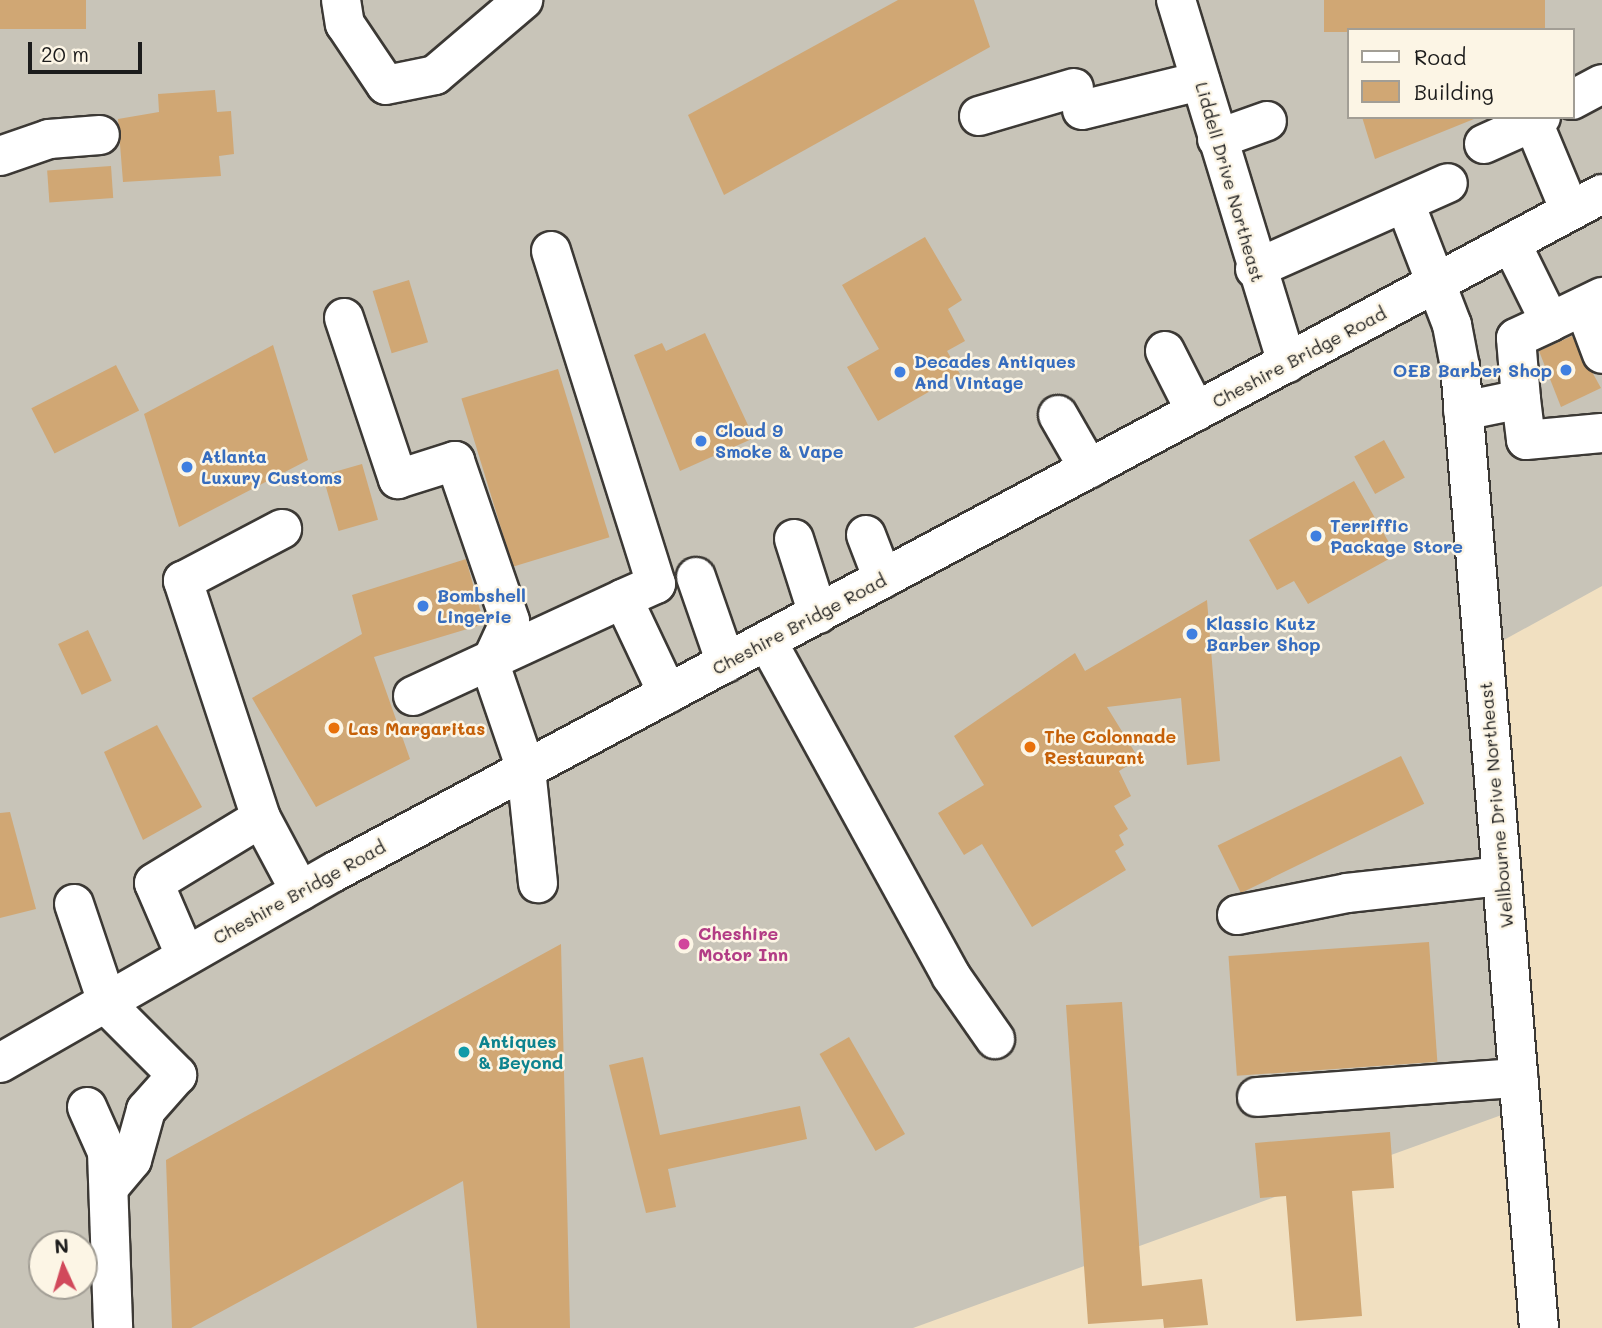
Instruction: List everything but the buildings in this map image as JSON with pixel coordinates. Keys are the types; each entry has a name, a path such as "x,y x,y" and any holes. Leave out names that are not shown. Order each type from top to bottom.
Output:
{"main road":[{"path":"341,0 345,24 386,85 435,75 523,0"},
{"name":"Liddell Drive Northeast","path":"1176,0 1255,269 1287,363"},
{"path":"979,116 1200,81"},
{"path":"1574,99 1602,84"},
{"path":"1484,144 1537,120 1586,203"},
{"path":"1217,139 1267,121"},
{"path":"0,156 49,139 100,135"},
{"path":"1255,269 1448,183"},
{"name":"Wellbourne Drive Northeast","path":"1405,202 1451,325 1463,411 1539,1328"},
{"name":"Cheshire Bridge Road","path":"0,1063 105,1000 300,891 1586,203"},
{"path":"1511,243 1550,322"},
{"path":"413,696 490,664 656,584 551,251"},
{"path":"1602,354 1593,301 1516,338 1526,440 1602,433"},
{"path":"344,318 398,479 455,461 510,621 490,664 526,769 538,883"},
{"path":"1165,351 1196,412"},
{"path":"1463,411 1521,399"},
{"path":"1058,415 1089,470"},
{"path":"282,529 183,581 261,818 300,891"},
{"path":"866,536 883,579"},
{"path":"794,539 818,614"},
{"path":"695,577 726,663"},
{"path":"623,599 668,694"},
{"path":"767,641 951,976 995,1040"},
{"path":"185,955 154,883 261,818"},
{"path":"1237,915 1348,893 1502,876"},
{"path":"74,904 105,1000 177,1075 146,1110 132,1160 109,1186"},
{"path":"1257,1097 1518,1078"},
{"path":"87,1107 107,1152 113,1328"}],"shaded area":[{"path":"0,0 1602,0 1602,586 1473,657 1521,1108 913,1328 0,1328"}],"place":[{"name":"OEB Barber Shop","path":"1566,370"},
{"name":"Decades Antiques And Vintage","path":"900,372"},
{"name":"Cloud 9 Smoke & Vape","path":"701,441"},
{"name":"Atlanta Luxury Customs","path":"187,467"},
{"name":"Terriffic Package Store","path":"1316,536"},
{"name":"Bombshell Lingerie","path":"423,606"},
{"name":"Klassic Kutz Barber Shop","path":"1192,634"},
{"name":"Las Margaritas","path":"334,728"},
{"name":"The Colonnade Restaurant","path":"1030,747"},
{"name":"Cheshire Motor Inn","path":"684,944"},
{"name":"Antiques & Beyond","path":"464,1052"}]}
